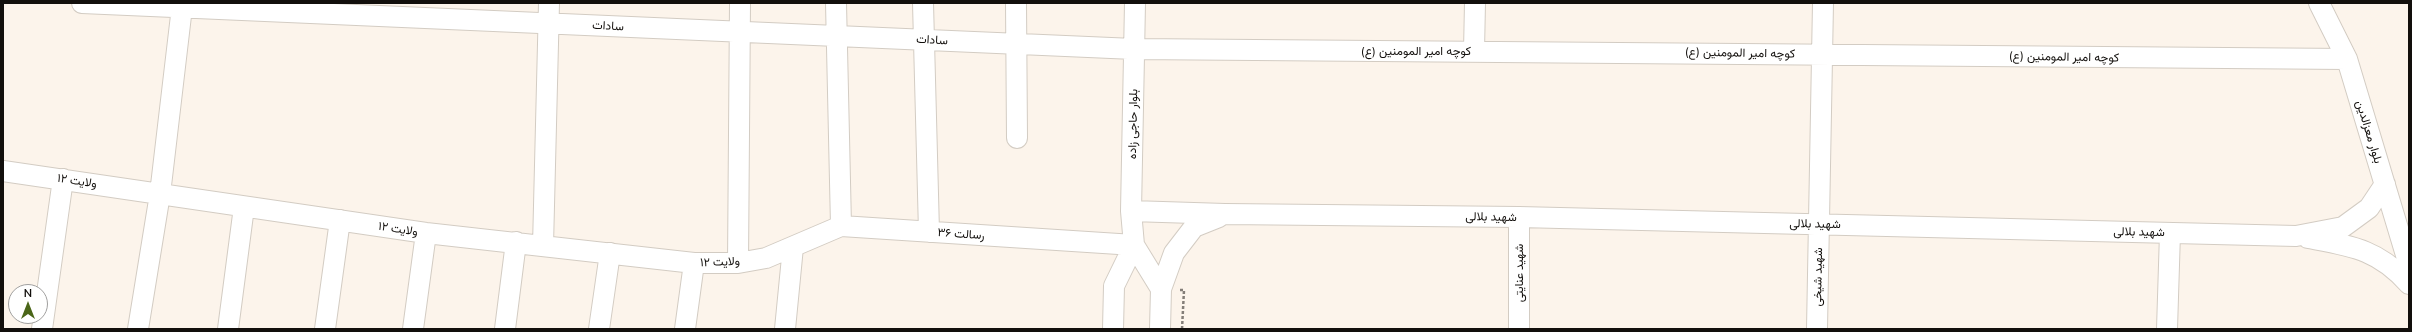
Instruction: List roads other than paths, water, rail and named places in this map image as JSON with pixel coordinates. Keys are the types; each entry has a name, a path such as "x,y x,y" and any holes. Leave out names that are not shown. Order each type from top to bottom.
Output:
{"street":[{"name":"سادات","path":"82,3 182,8 215,6 396,10 549,23 1134,49"},
{"path":"543,246 550,3"},
{"path":"738,263 741,32 740,3"},
{"path":"836,3 841,226"},
{"path":"923,3 929,232"},
{"path":"1016,3 1017,138"},
{"name":"بلوار حاجی زاده","path":"1135,3 1131,210 1134,245 1161,289"},
{"path":"1474,51 1475,3"},
{"name":"شهید شیخی","path":"1816,329 1823,3"},
{"name":"بلوار معزالدین","path":"2318,3 2347,59 2409,264"},
{"path":"138,329 160,194 182,8"},
{"name":"کوچه امیر المومنین (ع)","path":"1134,49 2347,59"},
{"name":"ولایت ۱۲","path":"3,171 426,233 694,263 738,263 766,258 793,247"},
{"path":"42,329 62,179"},
{"name":"شهید بلالی","path":"1131,210 1225,214 1519,217 2296,236 2343,227 2369,208 2385,184"},
{"path":"228,329 244,206"},
{"path":"1160,329 1161,289 1174,253 1194,227 1225,214"},
{"name":"شهید عنایتی","path":"1519,217 1519,329"},
{"path":"325,329 340,220"},
{"name":"رسالت ۳۶","path":"793,247 841,226 1134,245"},
{"path":"412,329 426,233"},
{"path":"2167,329 2170,233"},
{"path":"2296,236 2359,248 2383,260 2409,284"},
{"path":"505,329 516,242"},
{"path":"1113,329 1114,286 1134,245"},
{"path":"785,329 793,247"},
{"path":"599,329 610,253"},
{"path":"686,329 694,263"}]}
